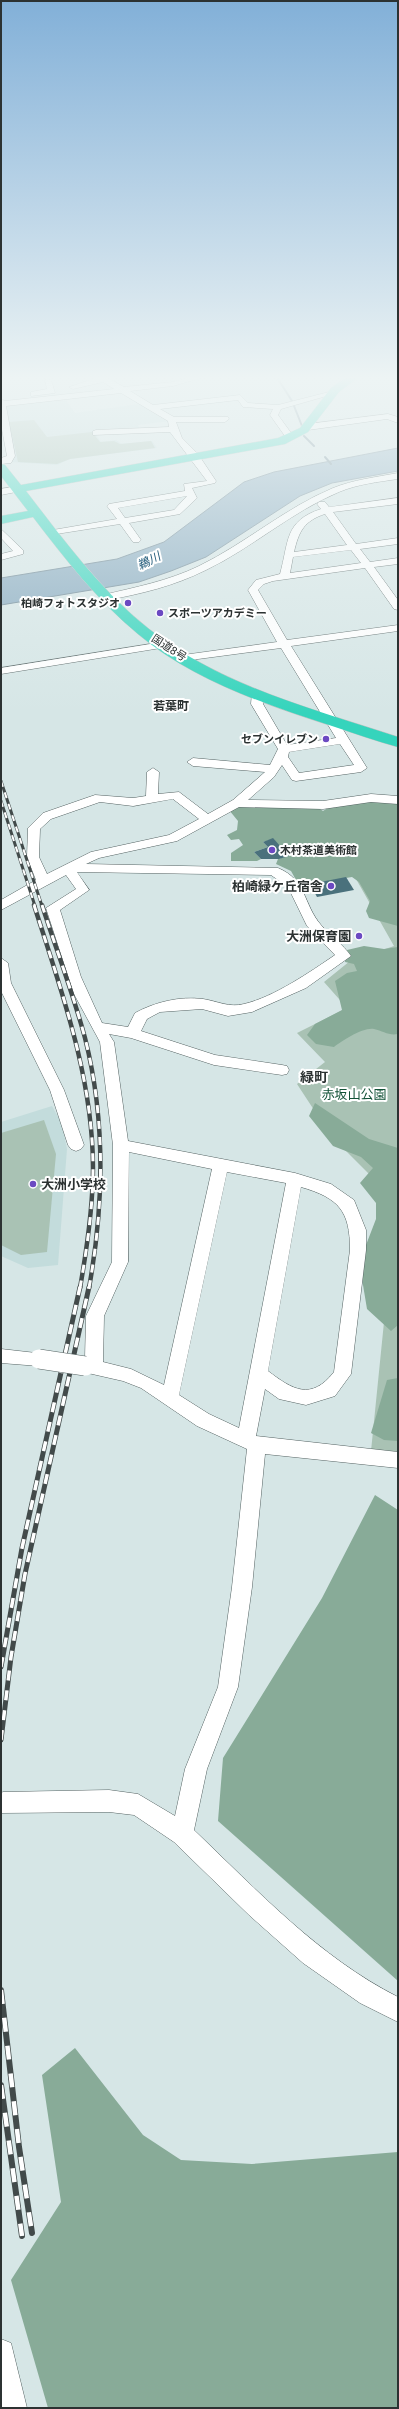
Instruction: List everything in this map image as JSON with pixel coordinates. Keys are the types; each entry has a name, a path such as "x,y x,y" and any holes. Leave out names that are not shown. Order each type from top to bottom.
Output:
{"highway":[{"name":"国道8号","path":"18,489 36,513 107,596 144,632 163,645 183,658 256,694 398,742"},
{"path":"1,520 36,513"}],"street":[{"path":"53,533 177,512 192,498 188,488"},
{"path":"107,596 156,587 171,582 216,561 244,542 336,490 343,488"},
{"path":"1,492 18,489"},
{"path":"136,540 112,506 190,494"},
{"path":"284,576 296,529 307,517 324,507 398,501"},
{"path":"324,507 398,608"},
{"path":"1,532 20,552 1,557"},
{"path":"290,555 398,541"},
{"path":"256,694 257,704 296,777 361,768 284,644 253,590 260,582 284,576 398,560"},
{"path":"183,658 398,628"},
{"path":"1,671 163,645"},
{"path":"1,906 20,893 44,882 95,854 173,838 206,818 237,803 273,769 283,753 344,740"},
{"path":"193,762 273,769"},
{"path":"152,798 153,772"},
{"path":"44,882 33,857 34,828 47,816 99,798 133,802 175,795 206,818"},
{"path":"237,803 323,805 371,798 398,800"},
{"path":"68,868 83,890 53,908 65,953 97,1028 107,1042 121,1145 120,1262 95,1316 89,1367"},
{"path":"68,868 273,871 286,875 312,923 344,956 301,985 247,1009 228,1011 202,1004 157,1007 140,1016 138,1025 132,1033"},
{"path":"1,963 4,983 57,1090 76,1145"},
{"path":"97,1028 132,1033 214,1060 282,1070"},
{"path":"121,1145 295,1179 325,1188 348,1204 358,1230 358,1250 342,1374 329,1391 306,1397 285,1394 258,1373"},
{"path":"170,1397 221,1164"},
{"path":"182,1834 196,1770 228,1687 242,1587 251,1443 258,1373 295,1179"},
{"path":"1,1356 39,1358 125,1374 147,1383 203,1420 251,1443 398,1460"},
{"path":"3,1803 109,1802 138,1806 182,1834 308,1952 372,1999 398,2010"},
{"path":"1,2354 13,2408"}],"shaded area":[{"name":"大洲小学校","path":"52,1106 62,1124 67,1149 58,1265 28,1268 1,1256 1,1122"}],"green space":[{"path":"398,800 398,926 369,918 366,911 370,901 359,882 352,877 310,884 312,888 301,889 291,871 276,864 278,859 288,856 273,839 263,842 268,847 254,852 261,859 257,861 231,861 231,853 243,845 239,839 231,840 227,835 237,830 238,821 229,810 242,805 317,807 323,811 339,804"},
{"name":"赤坂山公園","path":"398,805 398,1456 371,1451 395,1213 373,1178 331,1136 297,1084 325,1062 297,1033 347,1008 324,982 350,961 394,946 343,856"},
{"path":"364,946 384,949 398,947 398,1034 369,1029 353,1035 334,1047 316,1044 307,1035 315,1024 342,1010 335,981 347,973 357,971 354,964 345,962 347,950"},
{"path":"315,1103 369,1139 398,1148 398,1325 391,1331 367,1309 362,1279 366,1245 376,1219 376,1203 360,1183 373,1168 361,1157 333,1146 309,1116"},
{"name":"大洲小学校","path":"44,1120 56,1154 47,1252 21,1255 1,1245 1,1133"},
{"path":"398,1378 398,1441 384,1440 371,1433 387,1380"},
{"path":"375,1495 398,1510 398,1981 218,1821 223,1758 322,1598"},
{"path":"75,2048 143,2135 181,2160 252,2164 398,2152 398,2408 48,2408 11,2280 61,2202 42,2075"}],"water":[{"name":"鵜川","path":"235,488 319,488 300,496 206,557 171,571 139,582 1,605 1,578 117,559 164,542"}],"building":[{"name":"木村茶道美術館","path":"273,838 289,856 279,859 261,859 254,852 268,847 263,842"},
{"name":"柏崎緑ケ丘宿舎","path":"346,877 354,890 317,897 310,884"}],"railway":[{"path":"1,781 42,906"},
{"path":"1,801 35,906"},
{"path":"34,905 74,1034 88,1100 92,1134 93,1183 89,1228 80,1288"},
{"path":"42,905 85,1038 97,1100 100,1194 98,1226 89,1288"},
{"path":"1,1667 22,1548 80,1287"},
{"path":"1,1740 11,1657 25,1574 89,1287"},
{"path":"1,1990 19,2147 32,2233"},
{"path":"1,2085 22,2236"}],"place":[{"name":"柏崎フォトスタジオ","path":"128,603"},
{"name":"スポーツアカデミー","path":"160,613"},
{"name":"セブンイレブン","path":"326,739"},
{"name":"木村茶道美術館","path":"272,850"},
{"name":"柏崎緑ケ丘宿舎","path":"331,886"},
{"name":"大洲保育園","path":"359,936"},
{"name":"大洲小学校","path":"33,1184"}],"district":[{"name":"若葉町","path":"171,706"},
{"name":"緑町","path":"314,1077"}]}
